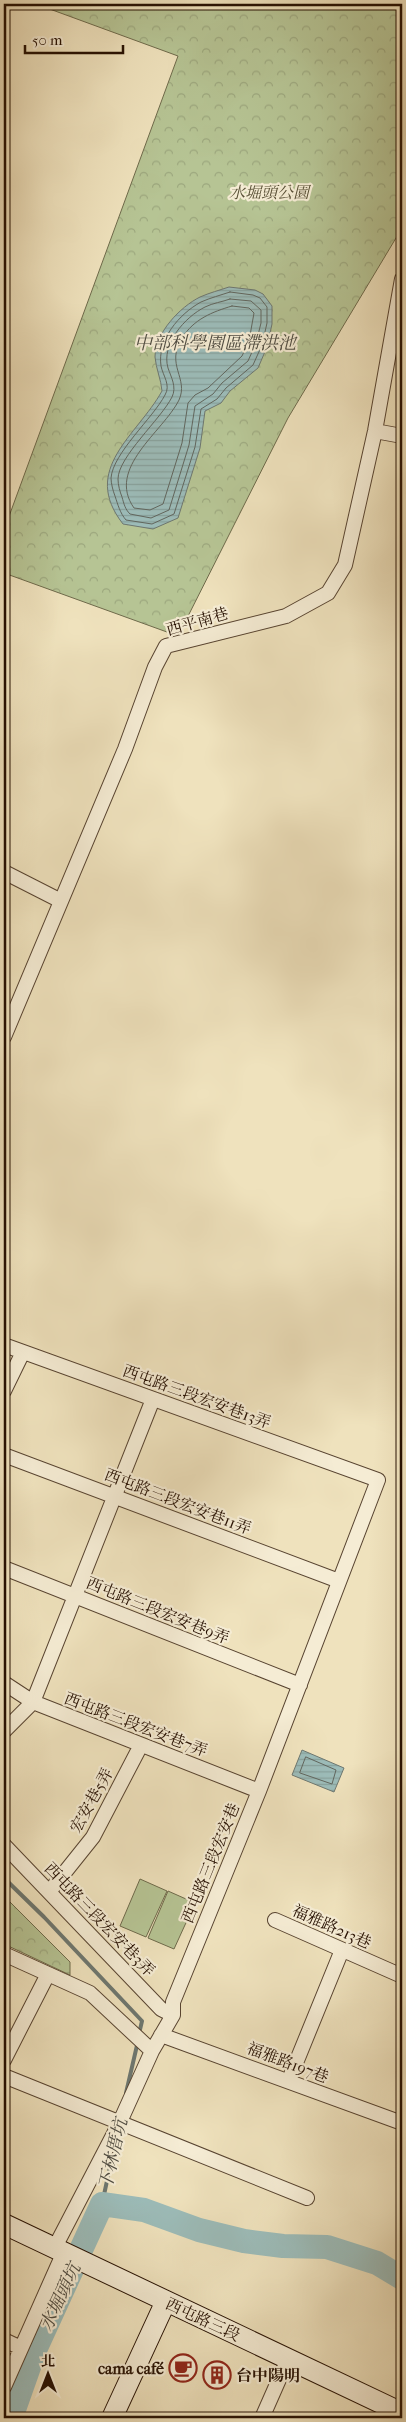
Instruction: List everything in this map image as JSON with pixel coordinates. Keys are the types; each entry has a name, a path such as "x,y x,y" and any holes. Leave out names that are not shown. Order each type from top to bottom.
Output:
{"street":[{"name":"西平南巷","path":"4,1037 126,750 154,667 166,646 286,616 328,592 345,565 375,431 402,278"},
{"path":"375,431 402,436"},
{"path":"4,872 61,901"},
{"name":"西屯路三段宏安巷13弄","path":"4,1345 378,1480"},
{"path":"4,1391 23,1352"},
{"path":"4,1730 33,1702 153,1399"},
{"name":"西屯路三段宏安巷11弄","path":"4,1454 339,1581"},
{"name":"西屯路三段宏安巷","path":"4,2387 21,2348 68,2256 119,2124 152,2051 173,2015 173,2002 259,1791 378,1480"},
{"name":"西屯路三段宏安巷9弄","path":"4,1568 300,1685"},
{"name":"西屯路三段宏安巷7弄","path":"4,1683 33,1702 259,1791"},
{"name":"宏安巷5弄","path":"49,1892 93,1837 141,1745"},
{"name":"西屯路三段宏安巷3弄","path":"4,1844 161,2009 173,2015"},
{"name":"福雅路213巷","path":"275,1920 402,1976"},
{"path":"289,2080 342,1950"},
{"path":"4,1954 90,1993 152,2051"},
{"path":"4,2060 48,1974"},
{"name":"福雅路197巷","path":"161,2035 289,2080 402,2123"},
{"path":"4,2076 119,2124 307,2198"},
{"name":"西屯路三段","path":"4,2224 402,2413"},
{"path":"112,2418 166,2301"},
{"path":"4,2340 21,2348"},
{"path":"262,2418 288,2359"}],"green space":[{"name":"水堀頭公園","path":"36,4 402,4 402,228 288,418 178,636 4,573 4,530 178,56"},
{"path":"140,1879 167,1891 146,1937 120,1926"},
{"path":"168,1891 195,1903 174,1949 148,1938"},
{"path":"4,1896 70,1962 70,1975 4,1944"}],"water":[{"name":"中部科學園區滯洪池","path":"229,287 255,290 263,294 272,306 272,324 267,347 258,368 230,391 221,403 205,411 200,448 178,518 153,529 123,524 111,504 107,486 110,470 127,438 162,391 155,357 159,339 170,322 192,301"},
{"path":"302,1750 344,1768 334,1792 292,1775"}],"waterway":[{"name":"下林厝坑","path":"4,1878 44,1917 142,2021 139,2034"},
{"name":"下林厝坑","path":"126,2093 138,2041"},
{"name":"下林厝坑","path":"102,2204 115,2144"},
{"name":"下林厝坑","path":"11,2418 35,2350 102,2204 144,2210 199,2230 244,2241 283,2246 327,2247 377,2263 402,2278"}],"place":[{"name":"cama café","path":"183,2368"},
{"name":"台中陽明","path":"217,2375"}],"water label":[{"name":"水堀頭坑","path":"60,2297"}]}
